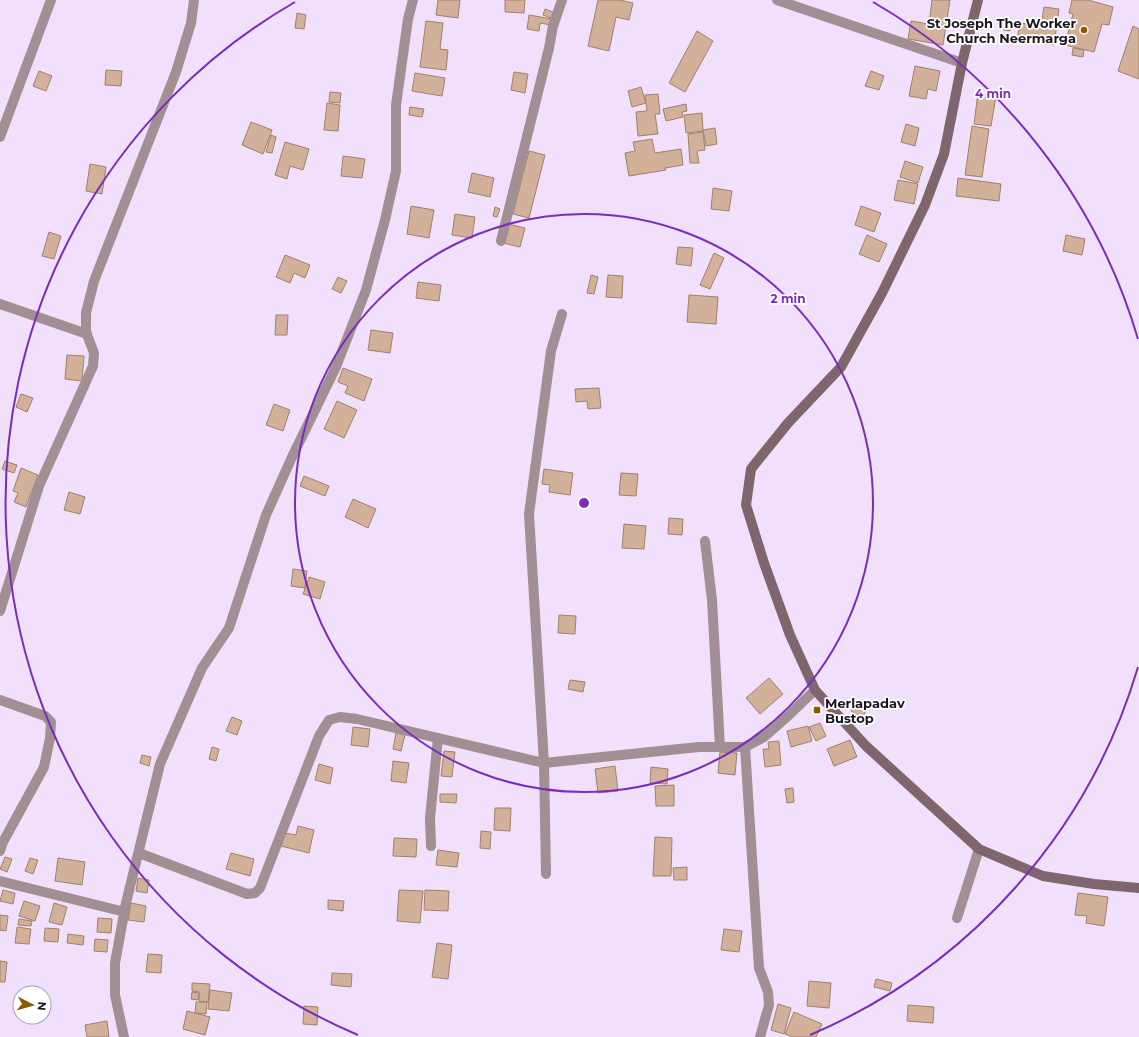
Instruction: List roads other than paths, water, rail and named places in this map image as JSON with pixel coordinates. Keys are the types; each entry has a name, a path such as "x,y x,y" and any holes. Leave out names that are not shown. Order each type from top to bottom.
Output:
{"main road":[{"path":"978,0 962,62 944,154 925,205 882,293 841,367 788,423 751,469 746,505 764,563 790,636 815,690 866,746 979,849 1043,876 1094,884 1139,888"}],"street":[{"path":"0,137 52,0"},
{"path":"0,611 39,486 93,366 94,353 87,334 86,314 94,281 176,72 190,23 194,0"},
{"path":"124,1037 115,995 115,963 125,912 160,764 202,668 229,628 266,515 292,457 336,367 366,290 385,220 396,171 396,105 408,19 413,0"},
{"path":"501,241 549,48 553,26 562,0"},
{"path":"777,0 962,62"},
{"path":"0,304 87,334"},
{"path":"546,874 544,763 529,514 550,351 562,314"},
{"path":"705,541 712,600 720,747"},
{"path":"140,853 248,894 255,894 260,888 319,736 329,720 340,717 357,719 544,763 699,747 745,747 764,737 815,690"},
{"path":"0,700 45,716 51,722 50,738 44,767 3,842 0,851"},
{"path":"431,846 430,818 438,738"},
{"path":"745,747 759,968 768,992 769,1005 760,1037"},
{"path":"957,918 979,849"},
{"path":"0,881 125,912"}],"place":[{"name":"St Joseph The Worker Church Neermarga","path":"1084,30"},
{"name":"Merlapadav Bustop","path":"817,710"}]}
